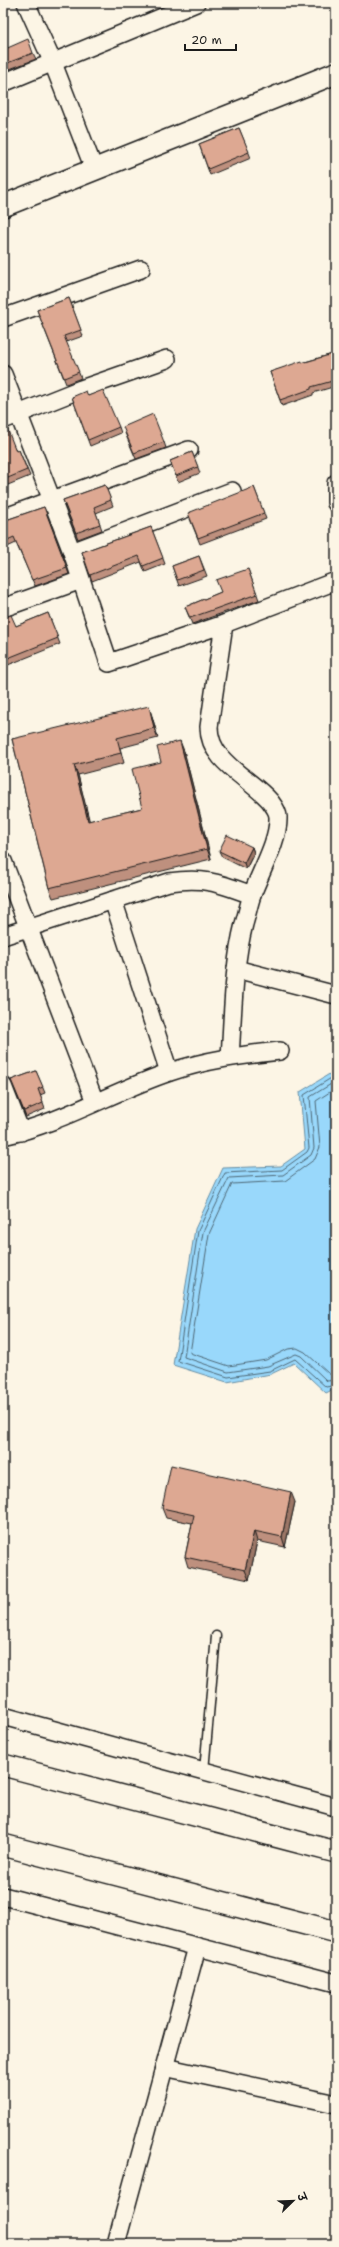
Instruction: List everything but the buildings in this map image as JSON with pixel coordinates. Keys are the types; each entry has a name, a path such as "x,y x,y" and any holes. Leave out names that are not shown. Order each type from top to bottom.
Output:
{"street":[{"path":"26,3 53,63 94,169"},
{"path":"3,83 196,3"},
{"path":"3,206 336,73"},
{"path":"3,318 141,269"},
{"path":"3,420 81,389 167,359"},
{"path":"3,374 72,552 110,663 224,624 336,581"},
{"path":"3,518 189,450"},
{"path":"336,483 336,503"},
{"path":"72,552 232,491"},
{"path":"3,608 81,580"},
{"path":"224,624 209,726 209,738 220,758 262,793 273,806 278,816 274,839 252,895 244,926 236,969 230,1057"},
{"path":"3,861 95,1102"},
{"path":"3,936 148,888 188,879 212,880 252,895"},
{"path":"113,900 169,1072"},
{"path":"236,969 336,995"},
{"path":"3,1136 21,1132 61,1118 95,1102 169,1072 230,1057 280,1051"},
{"path":"3,1086 21,1132"},
{"path":"3,1716 336,1807"},
{"path":"3,1765 336,1852"},
{"path":"3,1845 336,1932"},
{"path":"3,1896 336,1983"},
{"path":"116,2244 197,1947"},
{"path":"164,2067 336,2104"}],"lane":[{"path":"204,1772 216,1636"}],"water":[{"path":"336,1070 336,1388 326,1393 294,1363 271,1374 227,1382 173,1365 195,1229 223,1168 281,1166 305,1149 300,1092"}]}
